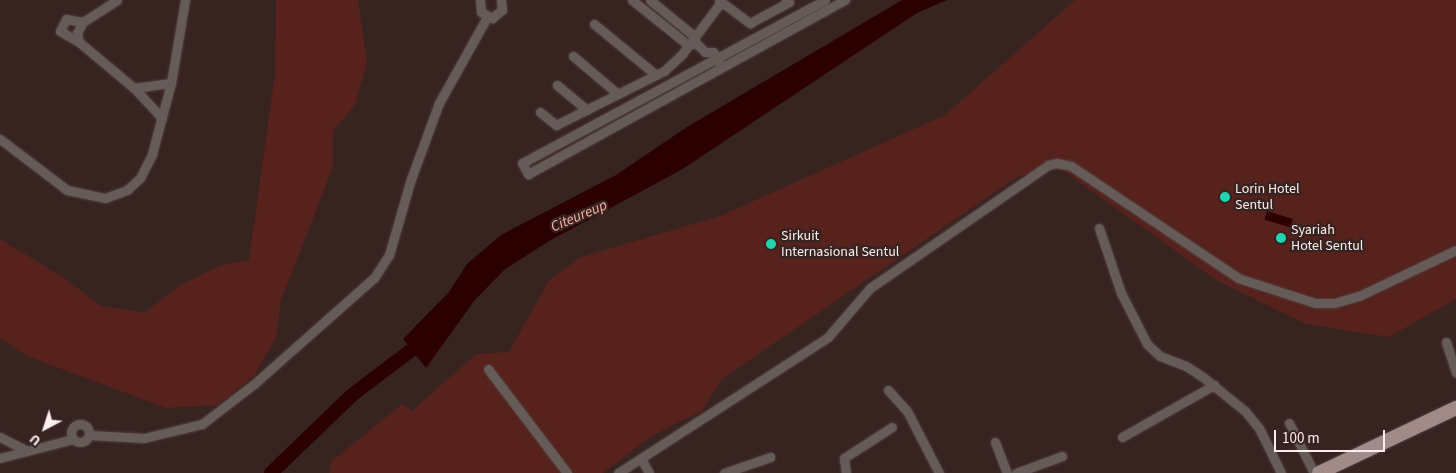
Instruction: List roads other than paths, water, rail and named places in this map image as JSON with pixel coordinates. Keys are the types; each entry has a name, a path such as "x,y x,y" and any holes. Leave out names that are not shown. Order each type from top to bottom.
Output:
{"main road":[{"path":"1319,473 1456,408"}],"street":[{"path":"79,42 77,33 83,22 117,0"},
{"path":"0,139 67,190 105,198 127,190 140,178 152,154 171,83 185,0"},
{"path":"480,0 480,12 487,17"},
{"path":"89,435 144,438 202,424 254,384 374,278 389,255 417,162 439,103 487,17 500,14 501,0"},
{"path":"632,0 693,41"},
{"path":"650,0 706,52 713,52 721,68"},
{"path":"540,112 556,125 656,75 674,64 693,41 720,1 750,24 789,2 786,0"},
{"path":"825,0 522,163 528,174 845,0"},
{"path":"83,22 66,19 60,31 79,42 134,88 162,118"},
{"path":"594,24 656,75"},
{"path":"706,52 703,58 711,73"},
{"path":"573,56 618,94"},
{"path":"134,88 171,83"},
{"path":"557,85 587,110"},
{"path":"618,473 828,338 870,288 1048,165 1057,163 1072,166 1238,278 1315,303 1334,303 1359,296 1456,250"},
{"path":"1100,228 1121,293 1147,344 1160,356 1186,366 1214,386 1253,419 1281,473"},
{"path":"1446,342 1456,372"},
{"path":"488,369 567,473"},
{"path":"1122,437 1214,386"},
{"path":"888,390 907,411 939,473"},
{"path":"1289,423 1314,473"},
{"path":"73,439 71,430 79,424 85,426 89,435"},
{"path":"846,473 844,458 892,428"},
{"path":"0,458 73,439 84,442 89,435"},
{"path":"0,437 26,450"},
{"path":"995,442 1007,473"},
{"path":"1016,473 1062,456"},
{"path":"724,473 770,457"},
{"path":"641,458 649,473"}],"water":[{"path":"902,0 947,0 917,13 681,170 549,241 504,270 474,301 426,368 403,339 449,292 467,264 501,235 616,175 687,127"},
{"path":"1267,211 1293,219 1290,228 1264,220"}],"waterway":[{"name":"Citeureup","path":"271,473 352,395 426,339"}],"place":[{"name":"Lorin Hotel Sentul","path":"1225,197"},
{"name":"Syariah Hotel Sentul","path":"1281,238"},
{"name":"Sirkuit Internasional Sentul","path":"771,244"}]}
